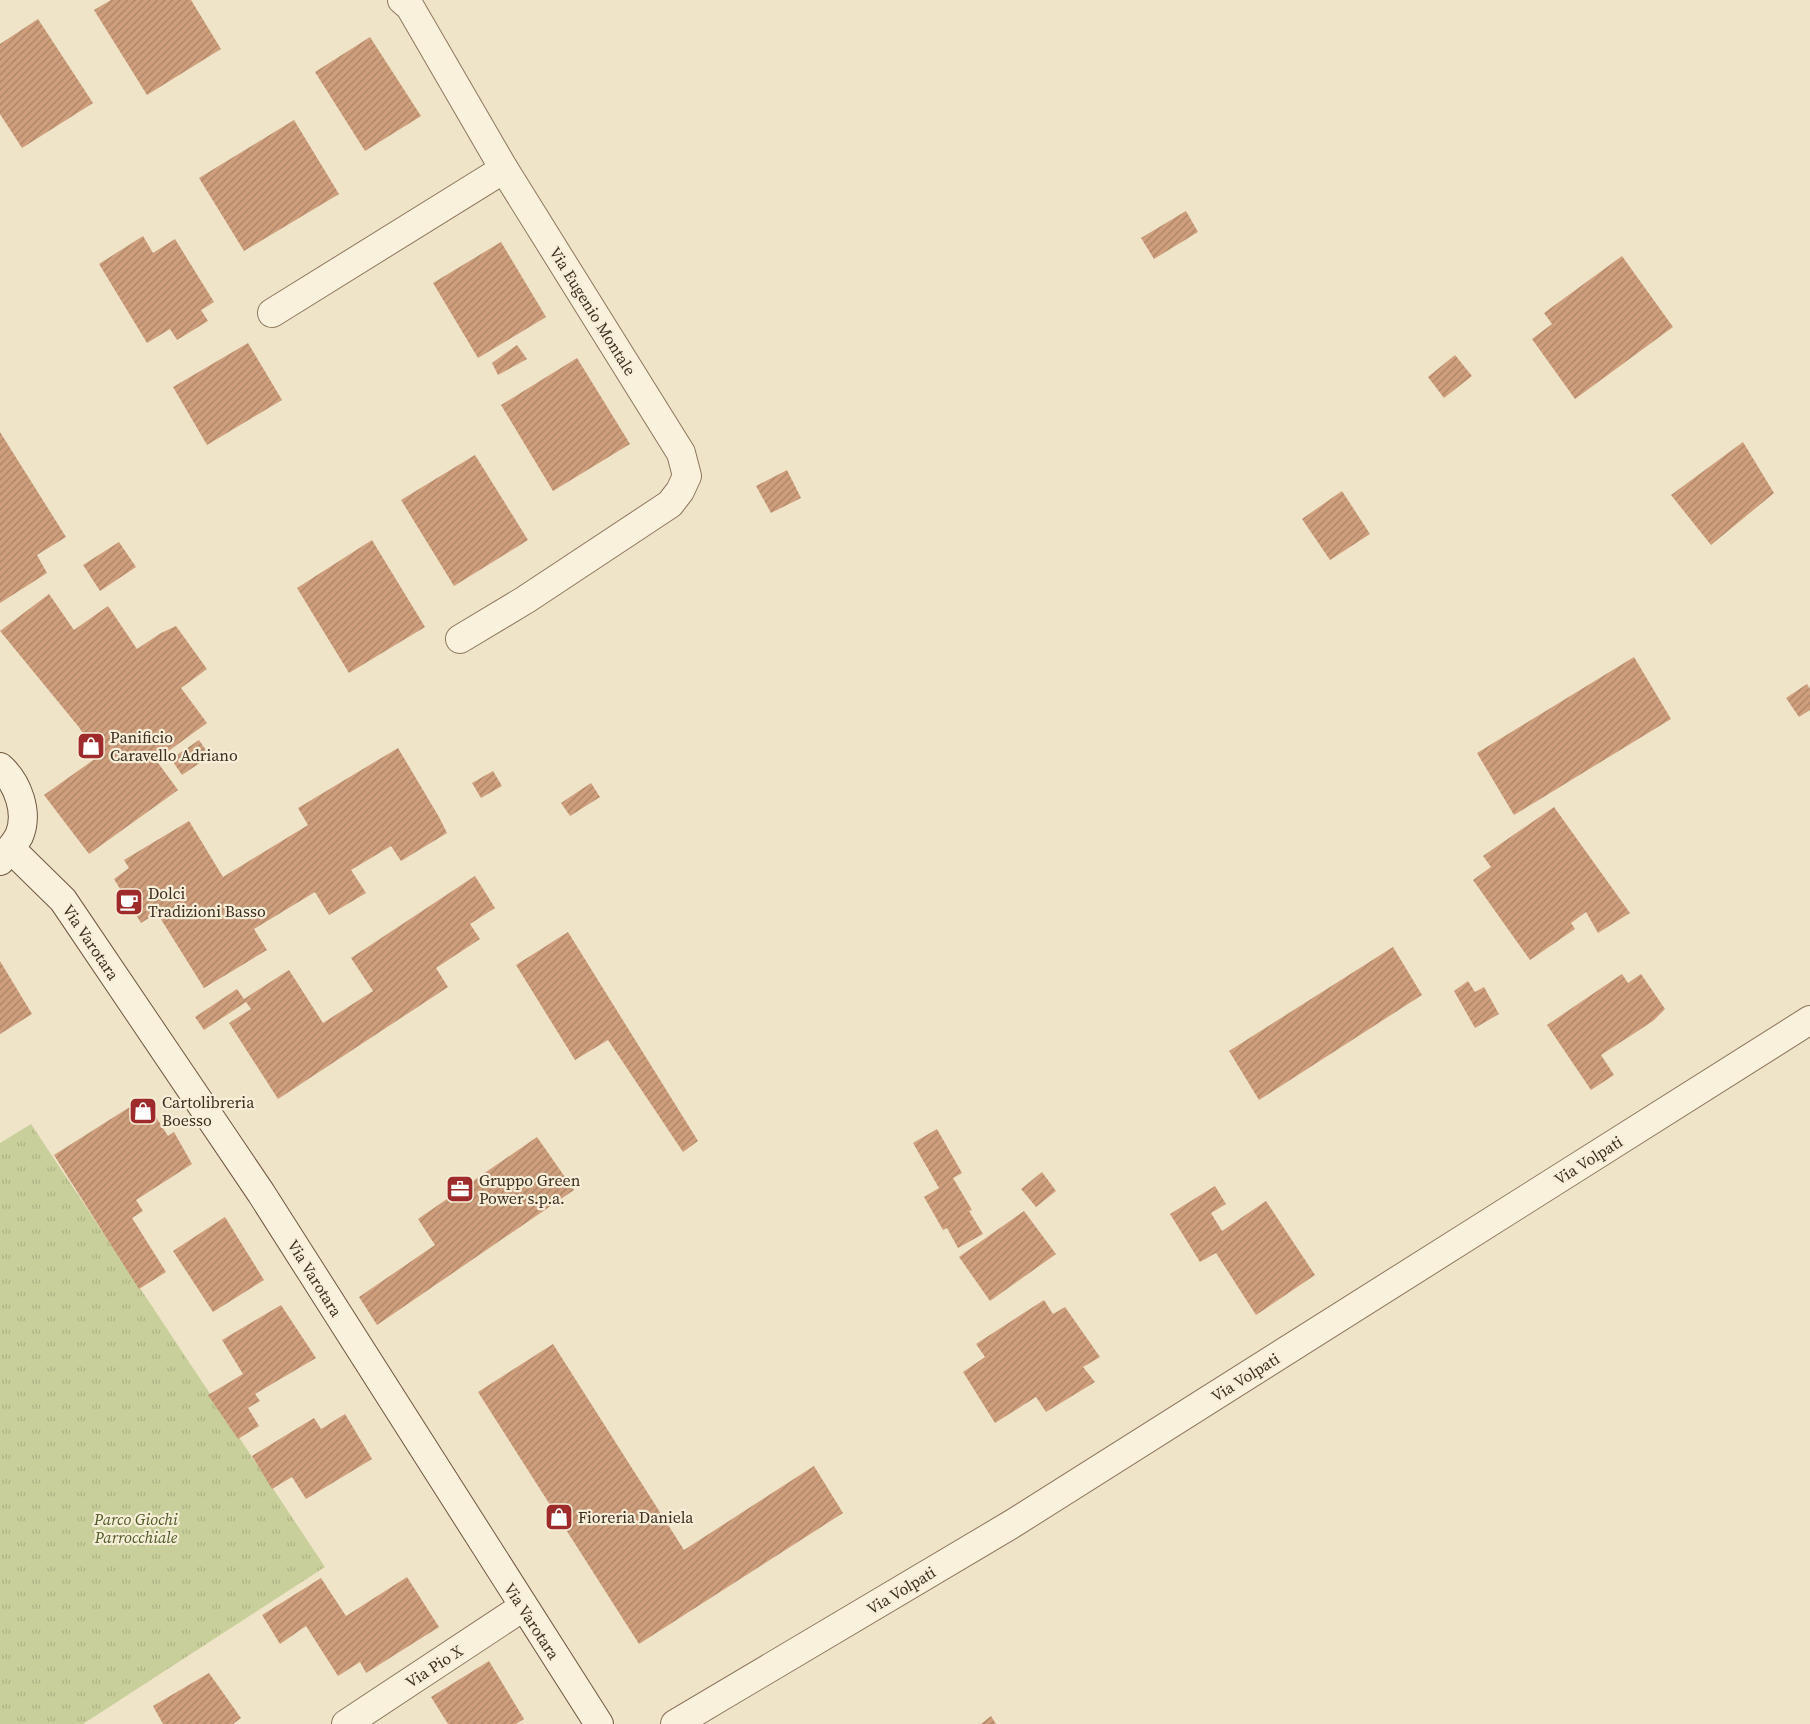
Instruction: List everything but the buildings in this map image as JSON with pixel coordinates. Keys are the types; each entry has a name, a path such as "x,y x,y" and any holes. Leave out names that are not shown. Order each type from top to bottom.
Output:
{"street":[{"name":"Via Eugenio Montale","path":"402,0 410,7 504,169 681,453 687,476 680,491 670,504 525,600 460,639"},
{"path":"272,313 504,169"},
{"path":"0,768 14,782 20,798 22,816 20,834 5,855"},
{"name":"Via Varotara","path":"5,855 63,900 261,1193 598,1724"},
{"name":"Via Volpati","path":"675,1724 1020,1519 1810,1020"},
{"name":"Via Pio X","path":"346,1724 523,1607"}],"green space":[{"name":"Parco Giochi Parrocchiale","path":"31,1124 325,1567 83,1724 0,1724 0,1143"}],"place":[{"name":"Panificio Caravello Adriano","path":"91,746"},
{"name":"Dolci Tradizioni Basso","path":"129,902"},
{"name":"Cartolibreria Boesso","path":"143,1111"},
{"name":"Gruppo Green Power s.p.a.","path":"460,1189"},
{"name":"Fioreria Daniela","path":"559,1517"}]}
